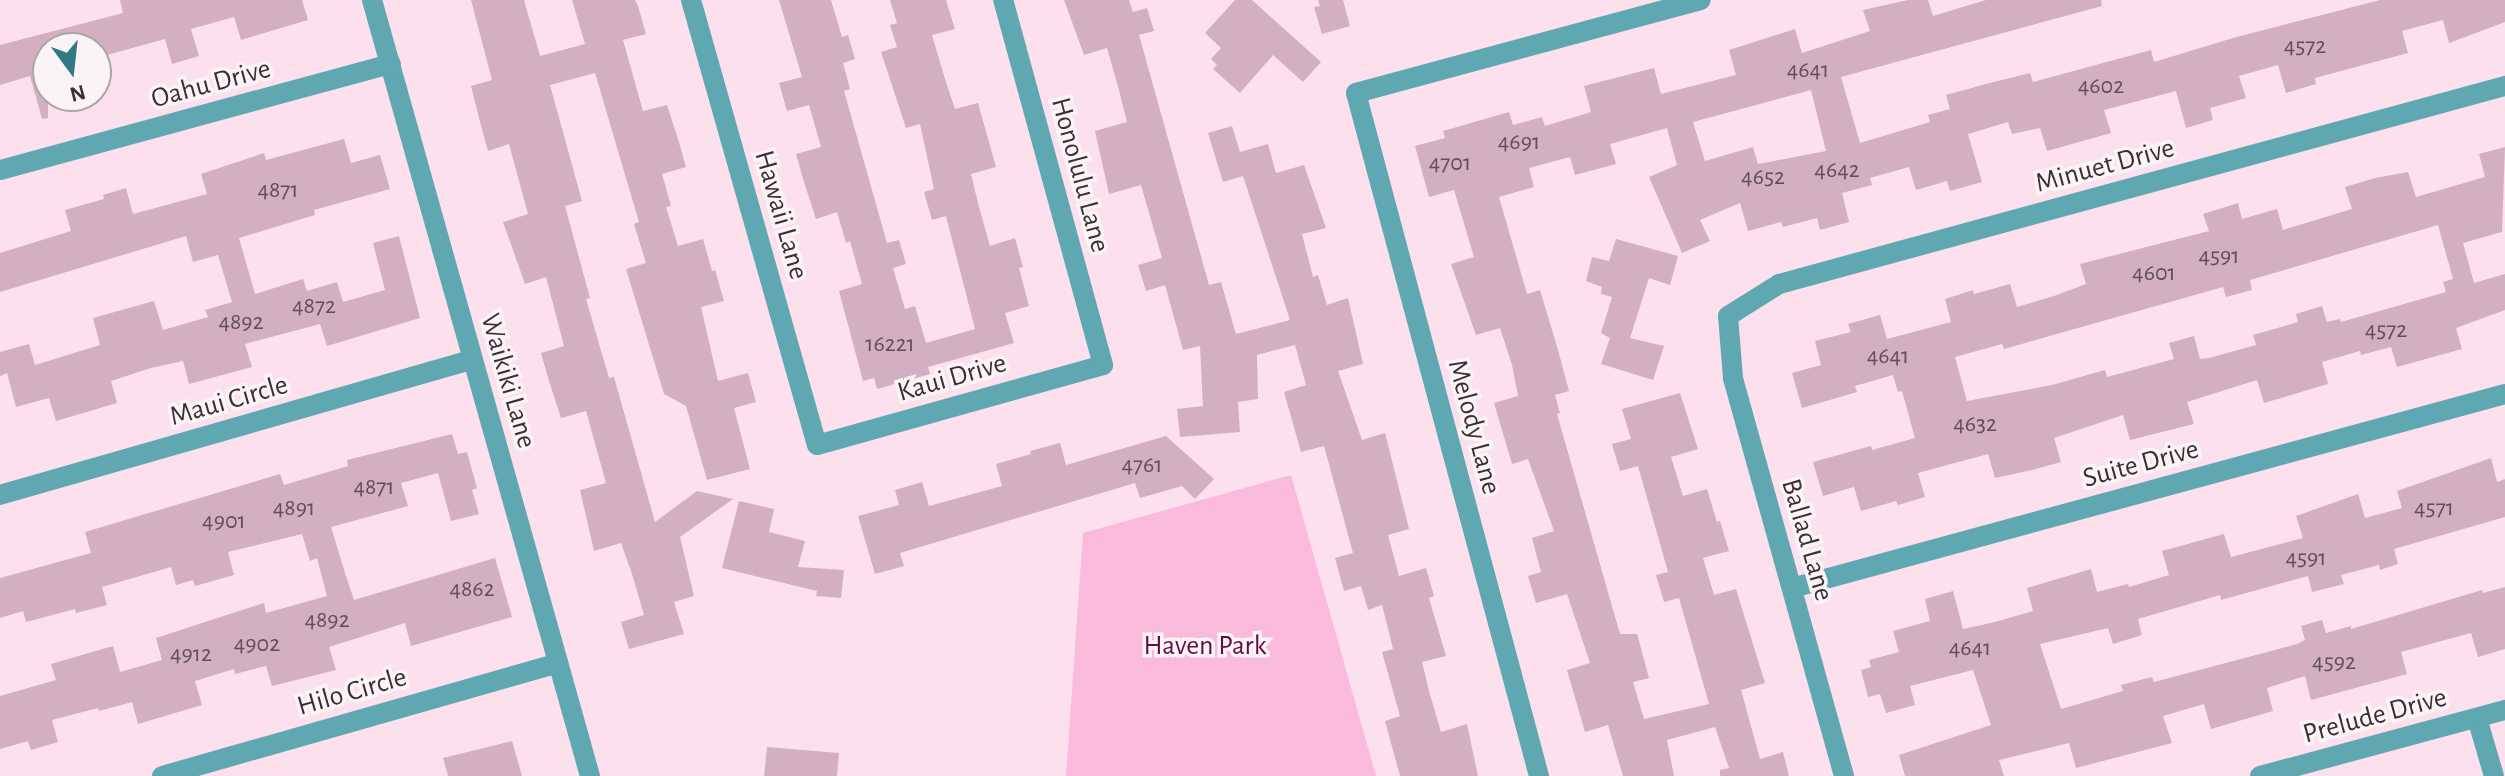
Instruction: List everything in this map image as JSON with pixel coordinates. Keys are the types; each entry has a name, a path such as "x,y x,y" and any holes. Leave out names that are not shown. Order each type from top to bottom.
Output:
{"street":[{"name":"Waikiki Lane","path":"372,0 590,776"},
{"name":"Hawaii Lane","path":"691,0 817,445"},
{"name":"Honolulu Lane","path":"1003,0 1103,365"},
{"name":"Melody Lane","path":"1539,776 1356,93 1701,0"},
{"name":"Oahu Drive","path":"0,170 391,64"},
{"name":"Minuet Drive","path":"1728,316 1779,284 2505,86"},
{"name":"Ballad Lane","path":"1728,316 1733,378 1844,776"},
{"name":"Maui Circle","path":"0,495 472,360"},
{"name":"Kaui Drive","path":"817,445 1103,365"},
{"name":"Suite Drive","path":"1792,588 2505,394"},
{"name":"Hilo Circle","path":"162,776 558,663"},
{"name":"Prelude Drive","path":"2260,776 2505,710"},
{"path":"2477,718 2494,776"}],"green space":[{"name":"Haven Park","path":"1291,475 1376,776 1066,776 1083,533"}],"building":[{"path":"120,0 302,0 308,20 241,40 234,17 191,29 199,56 172,64 165,39 112,54 112,32 50,32 123,13"},
{"path":"471,0 524,0 540,56 585,44 572,0 635,0 638,6 646,34 623,40 643,111 667,105 686,167 662,174 671,206 666,207 678,246 703,239 724,301 701,307 718,381 748,373 756,402 734,408 750,469 707,480 686,406 664,394 626,269 646,263 634,224 639,222 595,73 550,85 582,201 565,206 590,298 586,299 609,378 614,377 655,522 697,491 733,499 680,537 694,596 674,602 684,634 629,649 621,622 644,615 621,543 594,551 580,490 606,483 586,411 561,418 549,381 541,353 564,346 546,277 525,284 503,222 528,214 509,144 488,151 480,122 471,86 492,80"},
{"path":"779,0 831,0 842,37 848,35 855,59 843,63 850,89 844,91 887,243 899,240 906,264 893,268 905,309 915,306 926,343 975,329 946,216 932,220 924,192 934,189 920,124 906,128 881,52 897,47 890,25 897,23 890,0 946,0 955,29 932,35 955,109 978,103 996,167 971,174 990,246 1015,238 1023,267 1019,268 1029,306 1005,313 1014,343 928,367 930,374 877,389 874,378 863,381 839,291 862,284 850,241 846,243 837,212 816,219 804,182 796,154 821,147 809,105 787,111 779,83 802,77"},
{"path":"1064,0 1129,0 1133,12 1147,8 1154,31 1139,35 1209,285 1221,282 1236,334 1290,320 1243,176 1223,182 1208,133 1232,126 1240,152 1268,144 1276,173 1304,165 1326,228 1302,234 1313,277 1318,275 1327,305 1348,298 1363,364 1338,371 1362,440 1385,433 1409,529 1388,535 1399,576 1426,568 1434,596 1429,598 1446,656 1422,662 1429,691 1441,732 1467,724 1478,776 1400,776 1385,721 1400,716 1382,652 1393,649 1382,605 1368,610 1361,586 1344,591 1335,558 1353,553 1324,446 1301,452 1284,392 1306,385 1295,345 1257,355 1258,399 1238,402 1240,432 1180,437 1177,409 1203,406 1200,346 1183,350 1165,285 1146,291 1138,265 1162,258 1141,185 1109,194 1095,131 1127,122 1119,90 1107,48 1084,55"},
{"path":"1235,0 1252,0 1321,62 1303,82 1273,55 1240,93 1213,69 1217,65 1211,59 1221,48 1205,33"},
{"path":"1318,0 1343,0 1350,26 1322,34 1314,7 1320,6"},
{"path":"1908,0 1928,0 1933,16 1986,0 2101,0 2102,6 1841,77 1860,143 1930,122 1928,115 1950,109 1946,95 1986,84 2030,73 2033,82 2151,50 2154,62 2380,0 2505,0 2505,22 2449,43 2443,20 2402,31 2408,53 2315,78 2316,84 2286,93 2278,65 2239,76 2246,98 2210,108 2213,120 2186,128 2176,91 2104,110 2111,133 2047,151 2040,128 2012,134 2008,122 1968,134 1982,182 1950,191 1947,181 1916,190 1909,167 1870,178 1872,185 1842,193 1849,222 1820,230 1817,218 1783,227 1781,222 1748,231 1740,203 1700,220 1710,241 1682,253 1649,177 1677,165 1667,128 1610,144 1616,164 1575,175 1570,157 1529,168 1534,187 1499,197 1527,294 1540,290 1558,350 1569,391 1555,395 1560,413 1557,414 1620,634 1637,634 1649,678 1633,682 1644,719 1709,704 1679,598 1664,602 1656,575 1668,572 1638,466 1620,471 1612,444 1631,439 1622,409 1680,393 1698,449 1671,457 1683,496 1707,489 1717,522 1720,521 1729,551 1703,558 1714,595 1736,589 1765,683 1741,690 1760,759 1783,752 1789,776 1720,776 1720,770 1729,768 1715,727 1667,740 1674,776 1623,776 1608,725 1585,732 1567,670 1590,663 1567,594 1536,603 1528,576 1541,572 1532,538 1554,531 1528,459 1512,464 1494,403 1518,396 1512,365 1500,328 1476,335 1451,264 1474,257 1454,190 1429,197 1415,146 1445,138 1443,131 1509,112 1513,125 1542,117 1545,126 1591,112 1584,86 1654,68 1661,94 1736,75 1729,50 1795,29 1802,53 1870,31 1863,10","holes":["1811,90 1826,151 1758,164 1753,147 1705,161 1693,122"]},
{"path":"32,37 32,83 30,76 0,85 0,45"},
{"path":"40,112 48,112 48,118 42,119"},
{"path":"344,139 351,163 380,155 390,189 314,210 315,215 239,238 255,294 303,279 307,291 337,282 343,302 385,290 373,243 399,236 420,318 327,346 320,324 245,344 252,367 189,384 183,361 151,368 111,381 117,403 56,421 49,398 16,407 7,373 0,376 0,352 29,344 35,365 100,345 93,318 154,301 163,330 208,317 205,310 232,302 218,255 193,262 186,236 0,292 0,253 71,231 65,210 104,199 103,195 126,188 133,214 207,194 201,174 264,153 266,160"},
{"path":"2505,147 2502,232 2463,243 2474,283 2505,274 2505,310 2456,328 2462,349 2397,367 2391,347 2361,355 2360,351 2322,362 2328,384 2264,403 2257,380 2187,402 2194,424 2130,440 2123,415 2054,438 2061,462 1995,478 1988,454 1918,473 1925,497 1898,505 1896,501 1861,511 1854,487 1823,496 1813,462 1915,438 1902,391 1898,392 1893,375 1855,386 1857,392 1802,408 1792,373 1821,365 1815,341 1851,332 1848,324 1880,315 1887,339 1951,322 1945,299 1973,290 1974,294 2010,284 2017,307 2054,296 2086,284 2080,264 2209,231 2203,214 2238,203 2242,219 2277,209 2283,230 2352,209 2345,187 2375,178 2408,172 2416,197 2485,177 2479,154","holes":["2438,225 2453,279 2443,282 2446,292 2341,322 2340,319 2327,322 2322,306 2296,314 2298,322 2253,335 2256,345 2209,358 2200,359 2194,336 2169,343 2174,359 2107,377 2105,370 2052,385 1967,401 1955,357 2002,344 2004,349 2223,287 2226,297 2252,290 2250,280"]},
{"path":"1616,239 1678,256 1670,285 1649,278 1630,338 1664,346 1653,380 1601,364 1610,338 1601,333 1612,297 1601,294 1602,287 1586,281 1592,257 1609,261"},
{"path":"452,434 458,454 467,452 477,488 472,490 479,514 451,521 438,473 401,483 408,506 331,527 345,573 354,600 495,558 512,617 411,646 405,623 329,647 336,670 272,686 266,666 235,674 234,669 195,681 202,705 138,724 132,702 99,711 98,708 52,720 58,742 31,750 28,741 0,749 0,696 56,680 51,664 113,646 120,672 162,660 156,638 264,603 266,613 327,596 317,558 310,561 302,534 228,552 234,575 195,586 193,580 176,585 171,567 102,587 107,605 76,613 75,609 26,622 23,611 0,618 0,578 91,553 85,532 280,474 284,485 348,466 347,460"},
{"path":"1166,436 1214,479 1195,499 1182,486 1140,498 1135,483 900,553 904,566 875,574 858,516 899,505 895,490 922,482 929,506 1002,486 996,464 1031,454 1030,451 1060,443 1066,465"},
{"path":"2491,458 2497,482 2505,479 2505,517 2394,549 2398,564 2380,570 2379,565 2341,575 2344,584 2312,592 2308,576 2221,600 2220,595 2138,619 2142,635 2113,644 2108,628 2040,644 2061,709 2123,691 2121,685 2152,677 2154,682 2297,644 2305,640 2301,626 2322,620 2326,633 2351,626 2351,629 2482,590 2483,593 2505,587 2505,649 2478,657 2471,633 2401,652 2407,674 2311,700 2305,676 2267,688 2273,711 2211,729 2204,704 2163,716 2172,743 2076,768 2069,743 1999,760 2004,776 1905,776 1899,755 1991,725 1973,670 1910,686 1915,705 1886,713 1880,694 1868,697 1861,670 1871,667 1869,660 1899,652 1893,631 1930,621 1925,599 1953,591 1963,629 1995,622 2033,611 2027,588 2091,569 2097,592 2128,584 2129,587 2169,575 2162,551 2224,534 2231,557 2303,538 2296,516 2358,494 2365,518 2402,508 2397,491"},
{"path":"739,501 774,509 769,532 805,541 798,567 844,570 841,598 816,596 817,591 722,568"},
{"path":"512,741 522,776 448,776 443,758"},
{"path":"767,747 839,753 837,776 764,776"}]}
